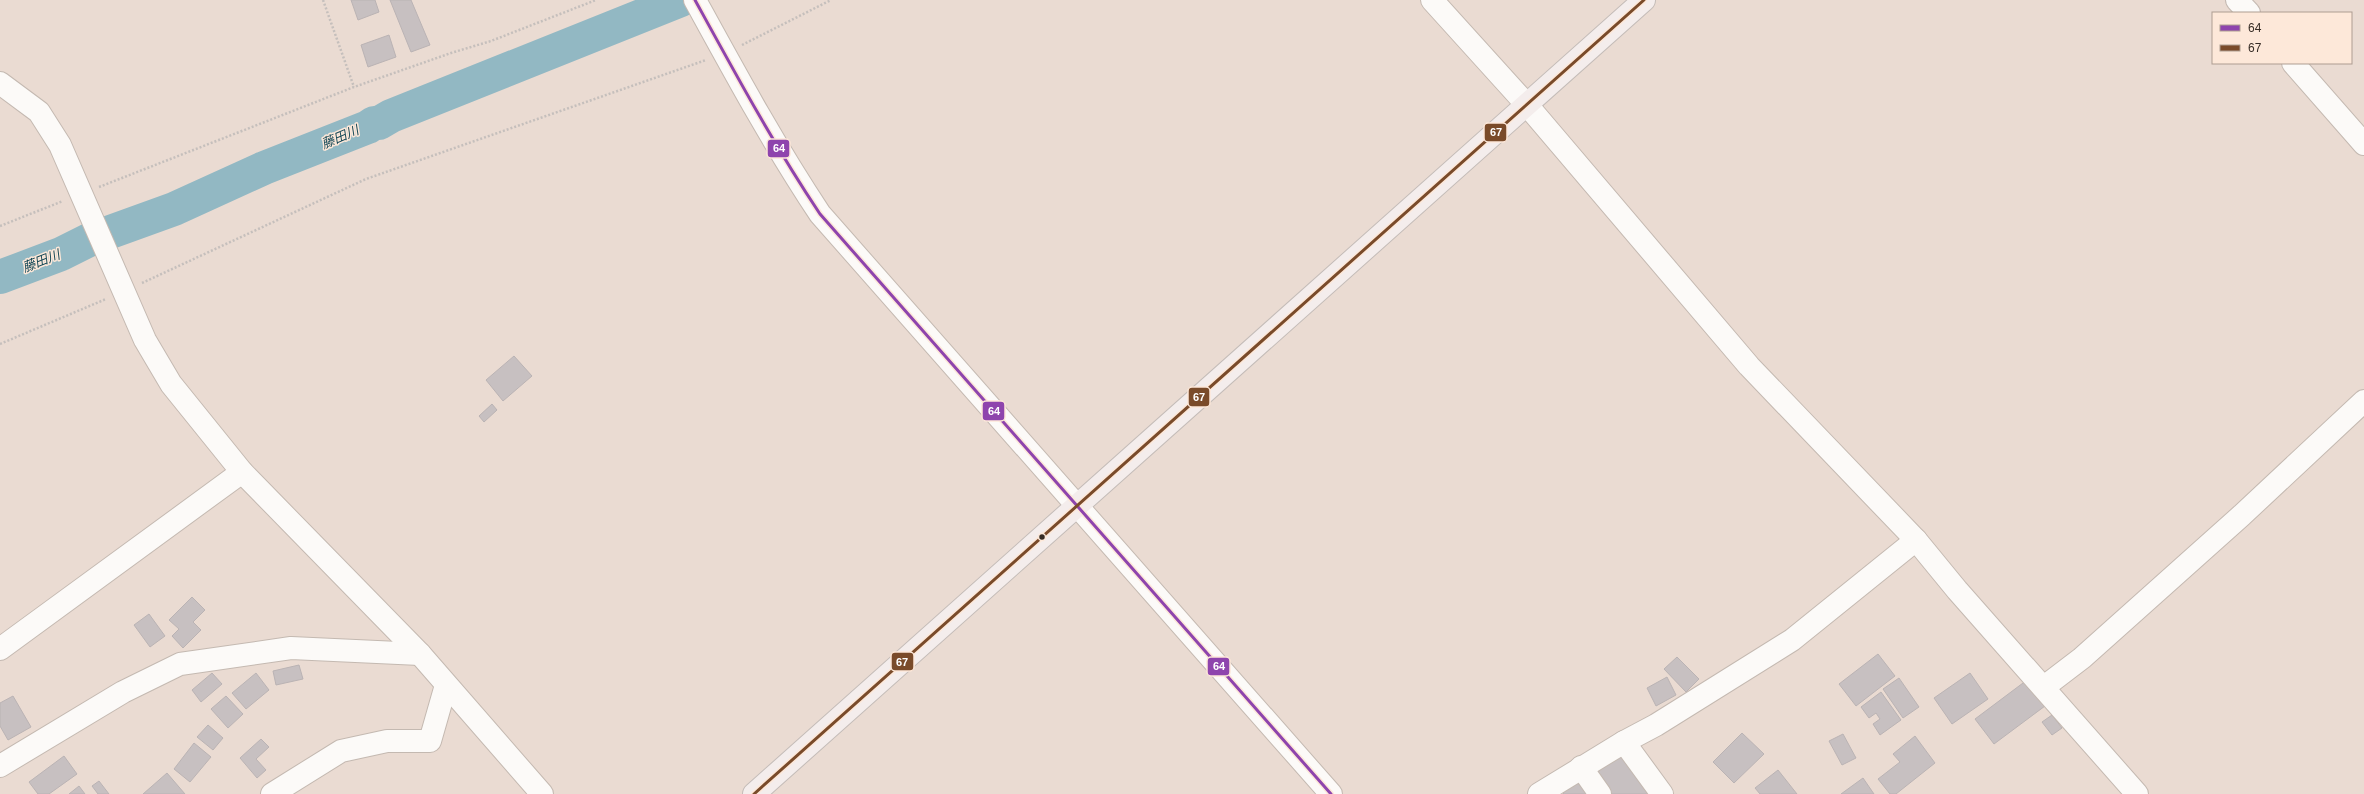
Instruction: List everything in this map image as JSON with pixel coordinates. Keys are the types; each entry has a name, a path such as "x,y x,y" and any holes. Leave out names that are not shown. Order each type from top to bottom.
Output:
{"main road":[{"path":"754,794 1644,0"}],"street":[{"path":"695,0 790,169 820,214 1078,505 1331,794"},
{"path":"1432,0 1527,105 1749,366 1916,540 1957,590 2137,794"},
{"path":"2237,0 2248,12"},
{"path":"2294,64 2364,144"},
{"path":"0,83 39,112 60,145 145,340 171,384 242,472 420,654 542,794"},
{"path":"2044,687 2082,658 2242,515 2364,401"},
{"path":"0,649 242,472"},
{"path":"1539,794 1581,767 1656,725 1792,640 1916,540"},
{"path":"0,766 123,692 180,664 291,648 420,654"},
{"path":"272,794 340,751 387,742 430,740 446,685"},
{"path":"1624,742 1662,794"},
{"path":"1581,767 1600,794"}],"path":[{"path":"323,0 354,87"},
{"path":"0,226 354,87 451,53 491,41 596,0"},
{"path":"0,344 123,292 366,179 725,54 831,0"}],"building":[{"path":"351,0 375,0 379,12 358,20"},
{"path":"390,0 411,0 430,45 411,52"},
{"path":"389,35 396,57 368,67 361,45"},
{"path":"514,356 532,376 503,401 486,380"},
{"path":"492,404 497,410 484,422 479,416"},
{"path":"192,597 205,610 193,622 201,630 183,648 172,636 179,629 169,620"},
{"path":"149,614 165,636 150,647 134,625"},
{"path":"1878,654 1895,676 1856,706 1839,684"},
{"path":"1677,657 1699,679 1686,692 1664,669"},
{"path":"299,665 303,679 276,685 273,671"},
{"path":"212,673 222,684 201,702 192,690"},
{"path":"256,673 269,690 246,709 232,693"},
{"path":"1970,673 1988,699 1952,724 1934,698"},
{"path":"1667,677 1676,695 1656,706 1647,688"},
{"path":"1899,678 1919,707 1903,718 1883,689"},
{"path":"2027,680 2045,706 1994,744 1975,719"},
{"path":"1881,692 1901,720 1880,735 1873,724 1880,719 1876,713 1869,718 1861,707"},
{"path":"13,696 31,727 8,740 0,726 0,703"},
{"path":"226,696 243,714 228,728 211,709"},
{"path":"2052,715 2062,728 2052,735 2042,722"},
{"path":"208,725 223,738 213,750 197,737"},
{"path":"1742,733 1764,754 1734,783 1713,762"},
{"path":"1843,734 1856,758 1842,765 1829,741"},
{"path":"1915,736 1935,763 1896,794 1890,794 1878,779 1900,762 1893,754"},
{"path":"261,739 269,747 256,759 266,770 257,778 240,758"},
{"path":"194,743 211,757 190,782 174,769"},
{"path":"1622,751 1652,794 1610,794 1594,771"},
{"path":"64,756 77,774 49,794 38,794 29,782"},
{"path":"1778,770 1797,794 1760,794 1755,788"},
{"path":"167,773 185,794 143,794"},
{"path":"1863,778 1874,794 1841,794"},
{"path":"1577,780 1587,794 1564,794 1562,792"},
{"path":"99,781 109,794 98,794 92,786"},
{"path":"79,786 85,794 69,794"}],"waterway":[{"name":"藤田川","path":"0,277 61,254 91,239 174,209 264,168 368,127 374,123 379,123 391,116 681,0"}],"transit line":[{"name":"64","path":"695,0 740,82 820,214 1331,794"},
{"name":"67","path":"754,794 1644,0"}]}
